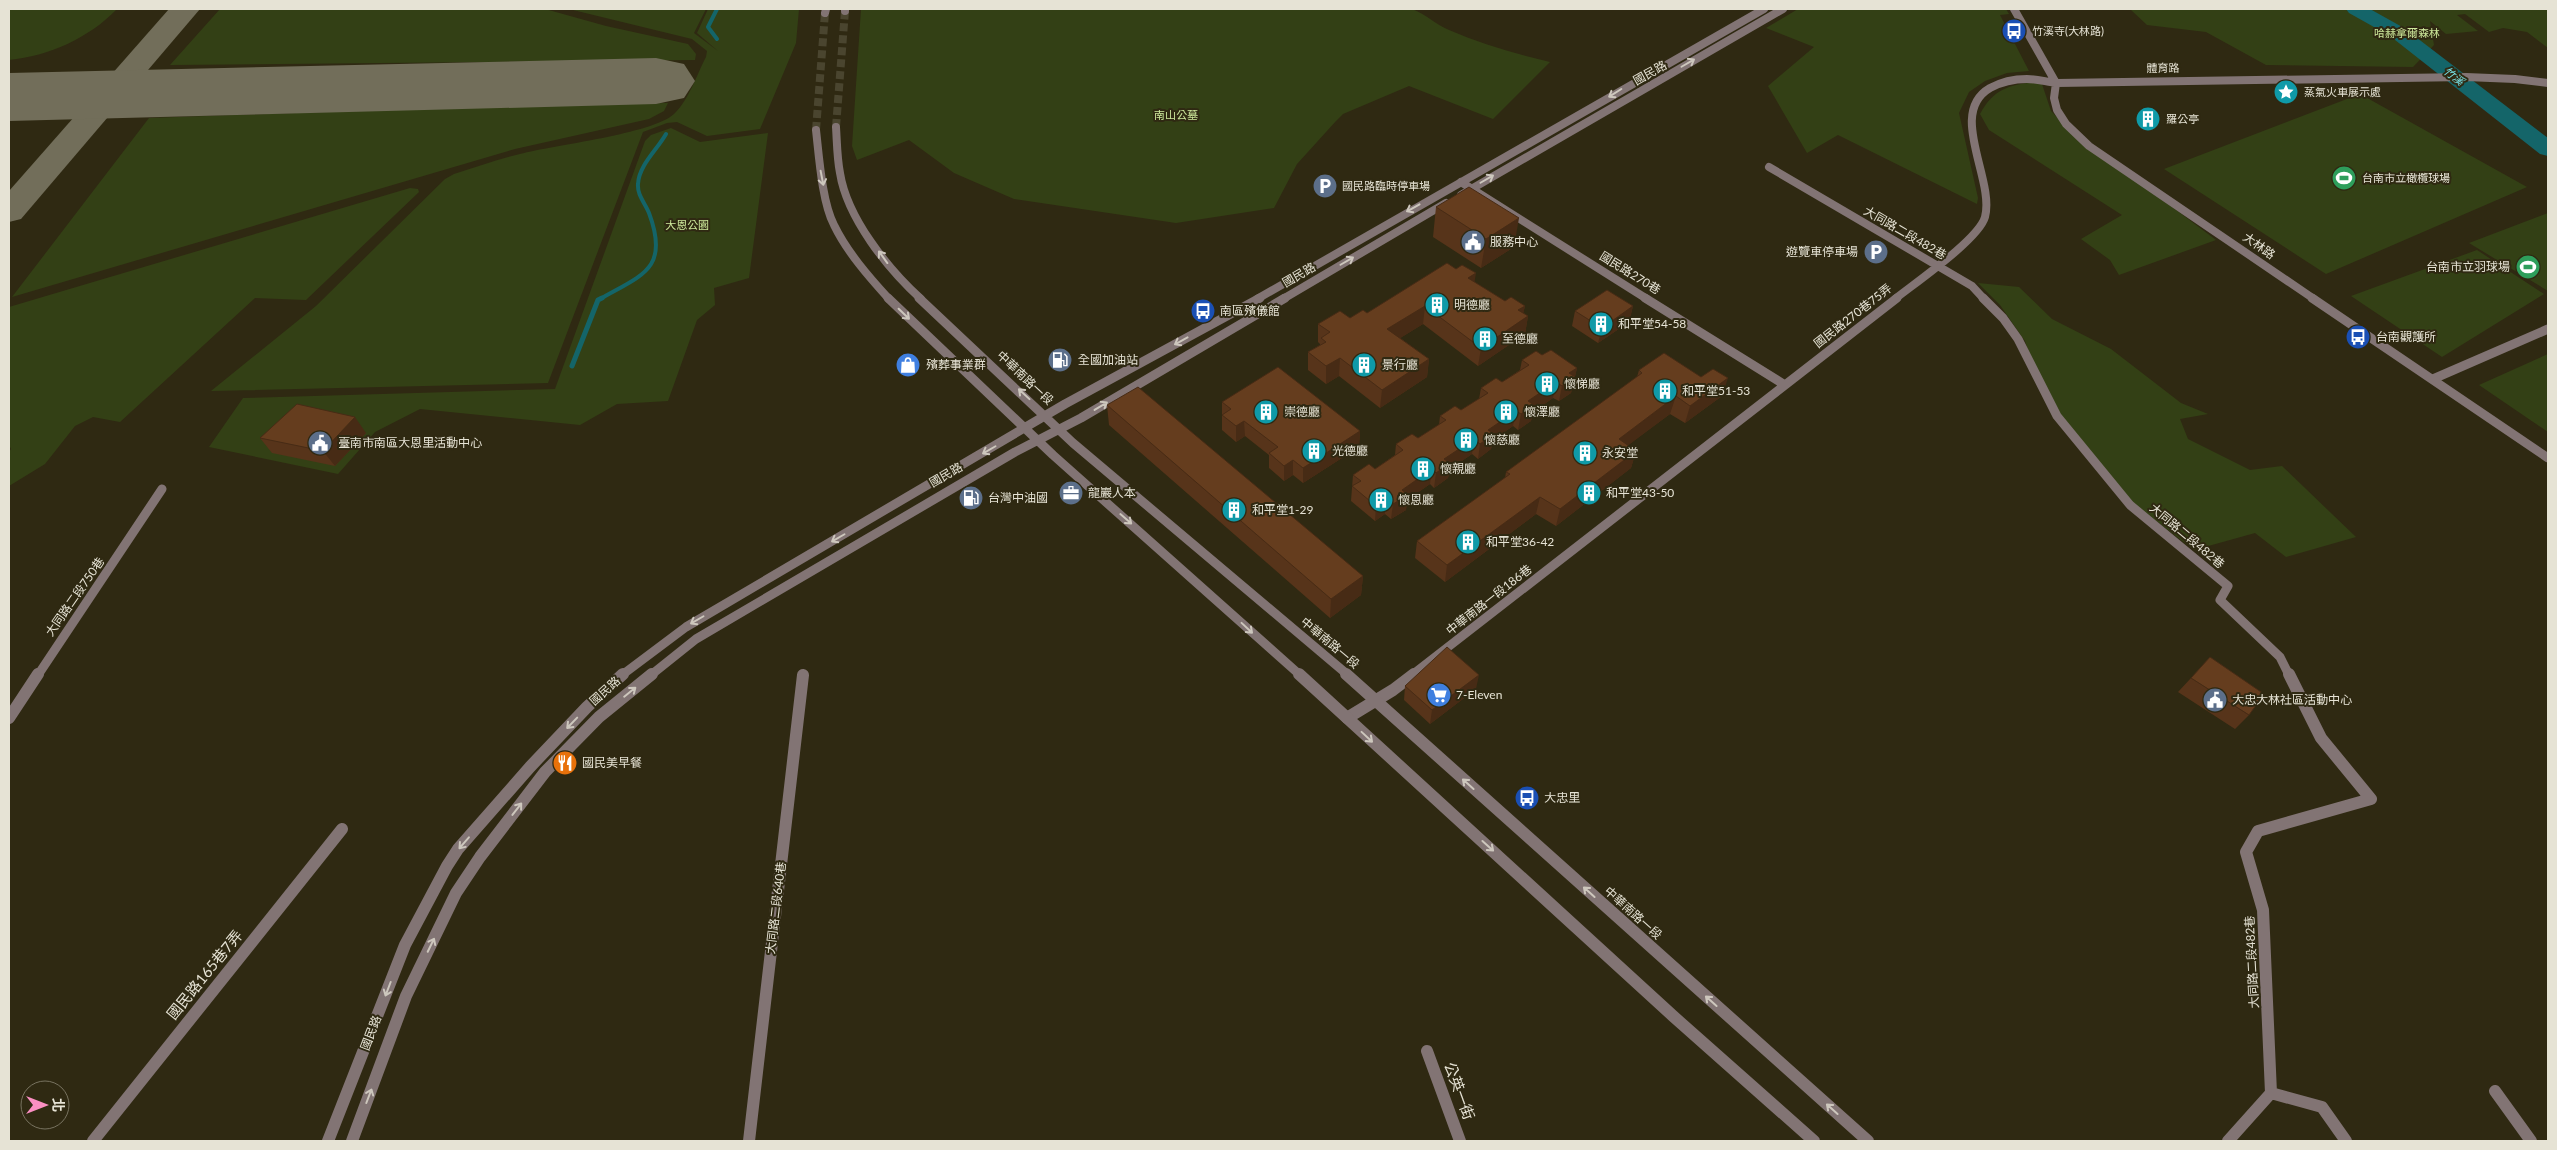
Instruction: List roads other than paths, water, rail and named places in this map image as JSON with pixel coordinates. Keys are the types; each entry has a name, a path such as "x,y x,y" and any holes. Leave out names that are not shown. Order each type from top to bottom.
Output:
{"street":[{"name":"國民路","path":"328,1141 405,945 447,866 458,849 523,775 587,707 628,670 686,627 1046,416 1268,293 1764,9"},
{"name":"國民路","path":"352,1141 406,996 456,893 486,849 545,772 599,717 696,639 1038,440 1081,418 1472,188 1783,9"},
{"name":"大林路","path":"2014,9 2056,83 2054,98 2057,110 2066,124 2089,146 2548,458"},
{"name":"體育路","path":"1937,266 1978,232 1986,220 1988,195 1972,131 1972,109 1977,99 1988,90 2008,81 2032,78 2056,83 2187,79 2504,76 2548,82"},
{"name":"中華南路一段","path":"836,127 840,174 856,218 884,260 910,289 1058,429 1376,700 1868,1141"},
{"path":"816,130 821,176 833,224 869,277 902,313 1038,440 1347,718 1673,1016 1814,1141"},
{"name":"大同路二段482巷","path":"1769,166 1972,286 2003,318 2018,339 2057,416 2130,505 2228,586 2220,600 2280,657 2321,738 2372,799 2258,831 2246,852 2263,910 2271,1093"},
{"name":"國民路270巷","path":"1461,182 1785,385"},
{"name":"國民路270巷75弄","path":"1785,385 1937,266"},
{"path":"2433,379 2548,329"},
{"name":"中華南路一段186巷","path":"1347,718 1393,690 1785,385"},
{"name":"大同路二段750巷","path":"9,718 162,489"},
{"name":"大同路二段640巷","path":"749,1141 803,675"},
{"name":"國民路165巷7弄","path":"93,1141 342,829"},
{"name":"公英一街","path":"1427,1051 1460,1141"},
{"path":"2495,1091 2531,1141"},
{"path":"2228,1141 2271,1093 2322,1107 2346,1141"}],"waterway":[{"path":"717,9 708,27 717,39"},
{"name":"竹溪","path":"2356,9 2397,32 2548,149"},
{"path":"600,299 639,276 648,268 654,258 656,247 655,232 649,213 640,195 638,184 645,164 666,134"},
{"path":"572,366 600,299"}],"tunnel":[{"path":"836,127 845,11"},
{"path":"816,130 825,13"}],"place":[{"name":"竹溪寺(大林路)","path":"2014,31"},
{"name":"蒸氣火車展示處","path":"2286,92"},
{"name":"羅公亭","path":"2148,119"},
{"name":"台南市立橄欖球場","path":"2344,178"},
{"name":"國民路臨時停車場","path":"1325,186"},
{"name":"服務中心","path":"1473,242"},
{"name":"遊覽車停車場","path":"1876,252"},
{"name":"台南市立羽球場","path":"2528,267"},
{"name":"明德廳","path":"1437,305"},
{"name":"南區殯儀館","path":"1203,311"},
{"name":"和平堂54-58","path":"1601,324"},
{"name":"台南觀護所","path":"2358,337"},
{"name":"至德廳","path":"1485,339"},
{"name":"全國加油站","path":"1060,360"},
{"name":"殯葬事業群","path":"908,365"},
{"name":"景行廳","path":"1364,365"},
{"name":"懷悌廳","path":"1547,384"},
{"name":"和平堂51-53","path":"1665,391"},
{"name":"崇德廳","path":"1266,412"},
{"name":"懷澤廳","path":"1506,412"},
{"name":"懷慈廳","path":"1466,440"},
{"name":"臺南市南區大恩里活動中心","path":"320,443"},
{"name":"光德廳","path":"1314,451"},
{"name":"永安堂","path":"1585,453"},
{"name":"懷親廳","path":"1423,469"},
{"name":"龍巖人本","path":"1071,493"},
{"name":"和平堂43-50","path":"1589,493"},
{"name":"台灣中油國","path":"971,498"},
{"name":"懷恩廳","path":"1381,500"},
{"name":"和平堂1-29","path":"1234,510"},
{"name":"和平堂36-42","path":"1468,542"},
{"name":"7-Eleven","path":"1439,695"},
{"name":"大忠大林社區活動中心","path":"2215,700"},
{"name":"國民美早餐","path":"565,763"},
{"name":"大忠里","path":"1527,798"}],"park label":[{"name":"哈赫拿爾森林","path":"2407,33"},
{"name":"南山公墓","path":"1176,115"},
{"name":"大恩公園","path":"687,225"}]}
